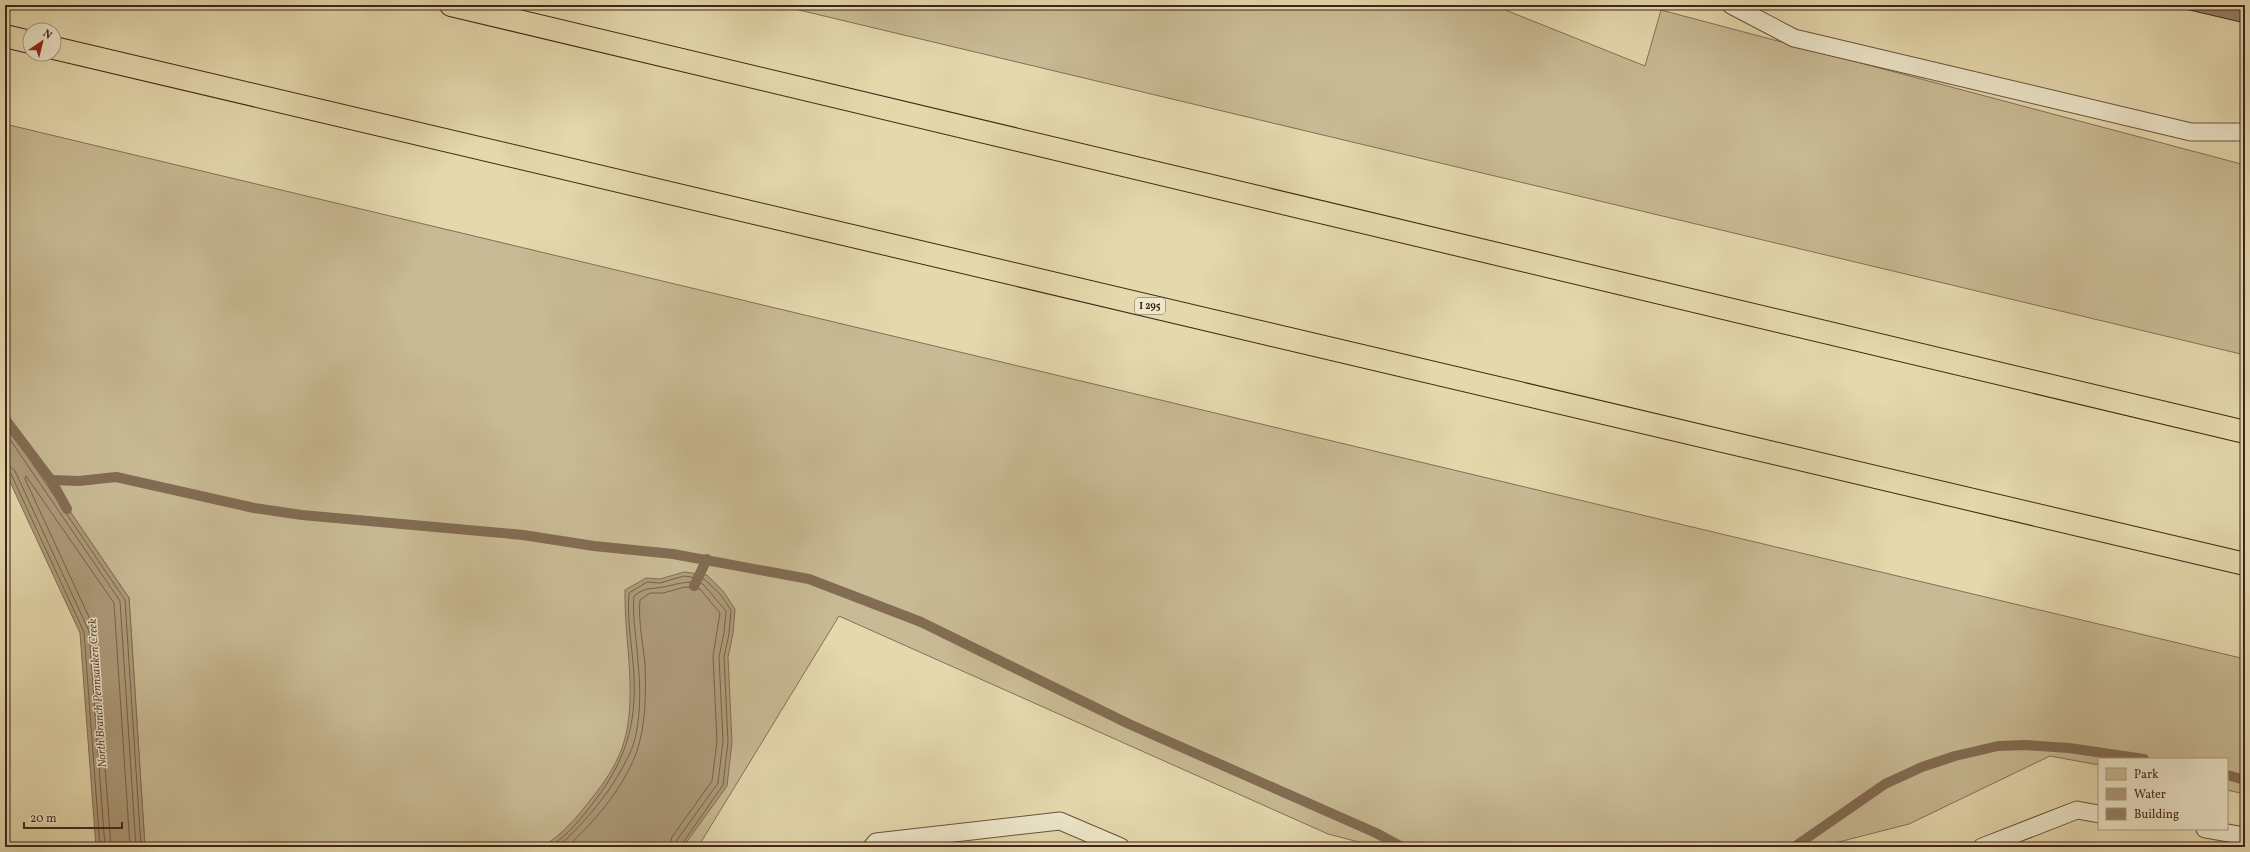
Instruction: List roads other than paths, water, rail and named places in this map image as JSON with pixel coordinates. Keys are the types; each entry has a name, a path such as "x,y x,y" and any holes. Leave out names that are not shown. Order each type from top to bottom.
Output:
{"highway":[{"path":"451,5 2245,432"},
{"path":"5,36 22,40"},
{"name":"I 295","path":"62,50 2245,564"}],"lane":[{"path":"1731,5 1794,38 1802,40 2191,132 2245,132"},
{"path":"1982,847 2076,810 2098,814"},
{"path":"872,847 876,842 1060,821 1122,847"},
{"path":"2208,830 2240,839"}],"water":[{"path":"5,416 129,598 145,847 96,847 80,633 5,471"},
{"path":"684,572 707,575 723,591 735,609 733,634 728,657 732,742 727,786 683,847 542,847 563,831 575,819 609,774 622,748 630,710 630,670 625,590 646,578 660,579"}],"waterway":[{"name":"North Branch Pennsauken Creek","path":"5,419 51,480 67,509"},
{"path":"51,480 79,481 116,477 254,508 302,515 523,535 594,546 673,554 809,579 921,622 1129,724 1376,833 1402,847"},
{"path":"694,586 707,559"},
{"path":"1794,847 1885,784 1922,767 1955,756 1998,746 2025,745 2069,748 2137,758"},
{"path":"2228,775 2245,780"}]}
